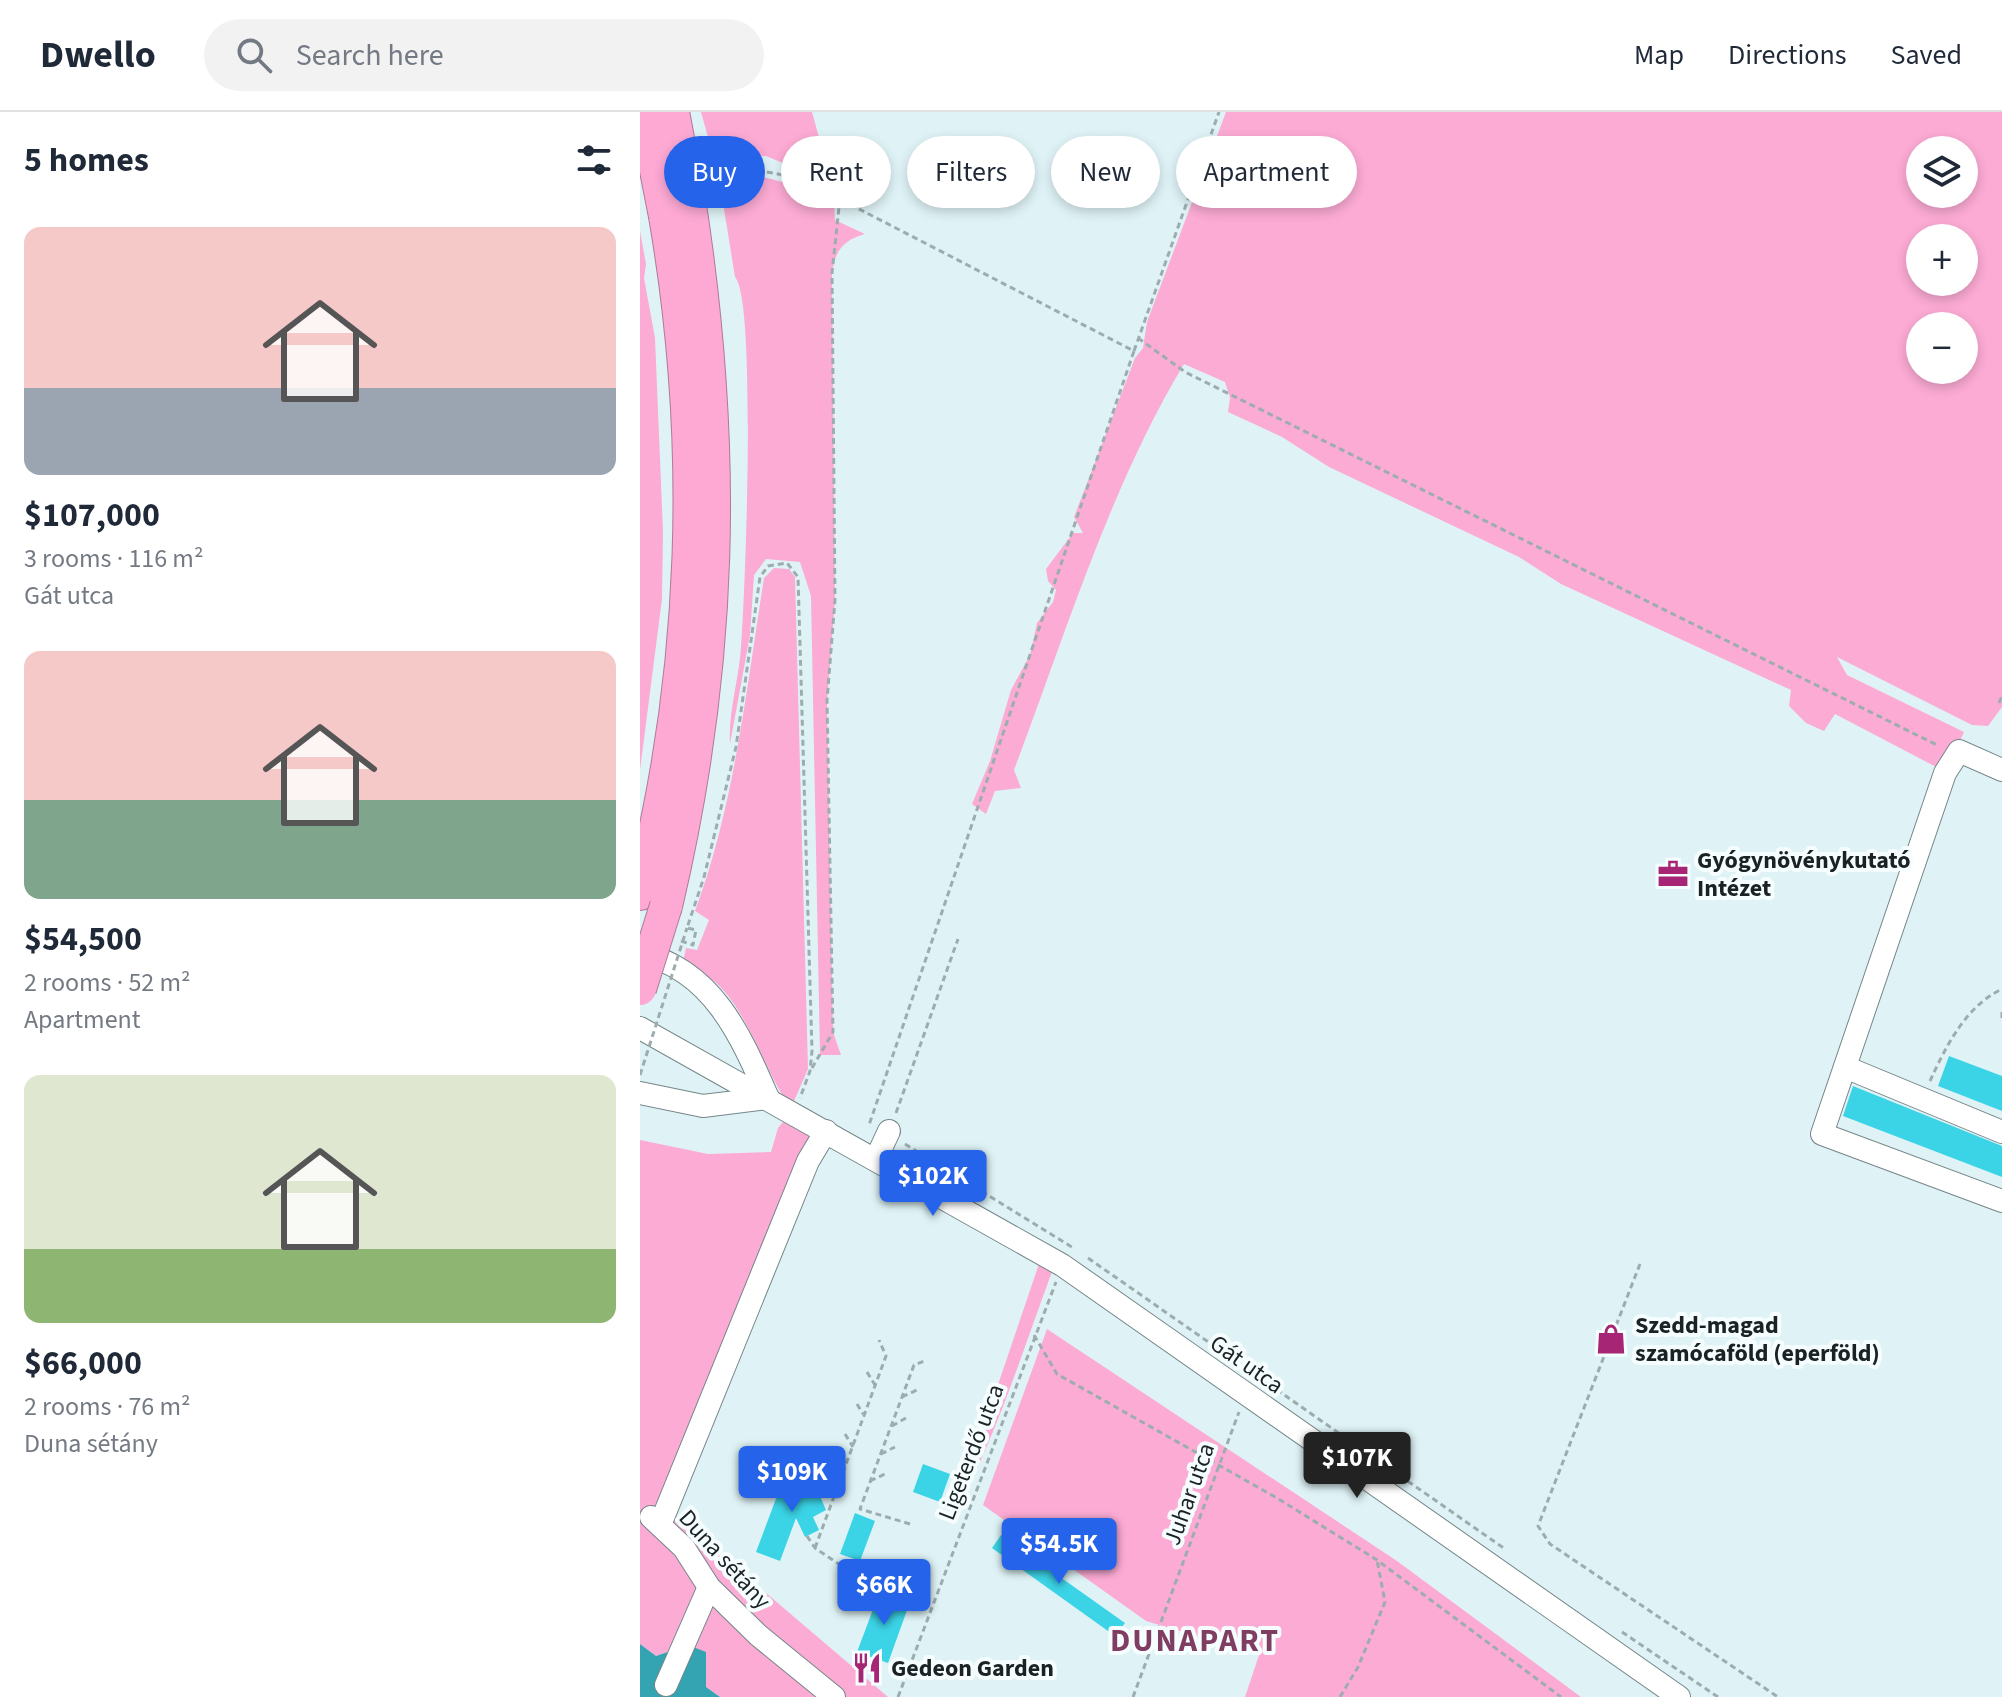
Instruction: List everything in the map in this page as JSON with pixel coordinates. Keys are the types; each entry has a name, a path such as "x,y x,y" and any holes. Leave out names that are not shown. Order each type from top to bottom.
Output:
{"highway":[{"path":"642,112 664,145"},
{"path":"668,136 673,112"},
{"path":"640,989 667,902 687,808 706,679 713,605 716,462 706,306 677,208"},
{"path":"667,902 676,707 683,654 690,524 678,211"}],"street":[{"path":"2002,770 1959,751 1945,773 1822,1134 2002,1201"},
{"path":"640,953 664,961 688,975 721,1004 745,1044 768,1098 703,1106 640,1093"},
{"name":"Gát utca","path":"640,1028 1062,1265 1679,1697"},
{"path":"1845,1067 2002,1132"},
{"name":"Duna sétány","path":"826,1131 808,1161 655,1521 684,1548 709,1587 758,1635 834,1697"},
{"path":"868,1154 889,1131"},
{"path":"666,1685 709,1587"}],"path":[{"path":"868,1154 892,1062 1138,338 1219,112"},
{"path":"792,1111 810,1071 833,1032 827,701 835,600 832,273 839,208"},
{"path":"859,208 1134,351"},
{"path":"1138,338 1185,372 1943,748 1959,751"},
{"path":"640,1075 667,902 736,747 760,577 768,566 787,563 798,577 810,1071"},
{"path":"1999,703 2002,696"},
{"path":"958,939 889,1131 1072,1247 1512,1554"},
{"path":"1921,1099 1953,1035 1983,1000 2002,989"},
{"path":"2002,1012 2002,1021"},
{"path":"1640,1264 1538,1526 1550,1544 1778,1697"},
{"name":"Ligeterdő utca","path":"898,1697 1062,1265"},
{"path":"1034,1335 1057,1374 1377,1560 1561,1697"},
{"path":"815,1548 886,1356 879,1340"},
{"path":"910,1524 860,1509 914,1365 927,1360"},
{"path":"867,1372 875,1385"},
{"path":"902,1397 917,1390"},
{"name":"Juhar utca","path":"1133,1697 1246,1395"},
{"path":"857,1404 864,1416"},
{"path":"890,1427 906,1418"},
{"path":"845,1434 853,1447"},
{"path":"880,1455 895,1447"},
{"path":"833,1465 841,1478"},
{"path":"870,1481 885,1474"},
{"path":"807,1536 815,1548 874,1588"},
{"path":"1340,1697 1358,1667 1385,1602 1377,1560"},
{"path":"1614,1626 1718,1697"}],"shaded area":[{"path":"701,112 812,112 819,136 781,136 781,162 765,156 765,136 708,136"},
{"path":"1226,112 2002,112 2002,707 1988,726 1972,725 1837,657 1847,675 1964,732 1954,754 1940,769 1835,714 1824,731 1806,723 1789,706 1791,690 1561,584 1519,557 1329,467 1282,437 1228,412 1230,398 1225,382 1184,364 1133,461 1090,562 1014,770 1021,788 995,791 986,814 972,804 990,761 1011,690 1030,655 1037,623 1053,602 1056,590 1048,581 1046,569 1073,533 1083,533 1074,517 1135,358 1143,348 1147,322 1190,208 1357,208 1357,136 1217,136"},
{"path":"765,178 781,182 781,208 834,208 835,220 865,234 841,248 832,273 835,600 827,701 833,1032 841,1055 820,1055 811,596 800,562 766,559 754,575 750,635 730,744 743,618 748,453 746,338 742,298 735,277 724,208 765,208"},
{"path":"640,231 646,264 644,278 655,338 663,531 662,599 640,770"},
{"path":"774,568 789,569 795,577 808,1069 791,1108 745,1021 723,990 701,973 682,966 686,948 697,950 709,920 695,911 730,788 764,578"},
{"path":"792,1111 826,1131 671,1512 888,1697 720,1697 706,1687 688,1645 656,1656 640,1644 640,1140 708,1154 771,1152 778,1128"},
{"path":"1040,1261 1053,1269 996,1424 954,1514"},
{"path":"1047,1329 1397,1561 1581,1697 1245,1697 1259,1655 1146,1621 983,1505"}],"water":[{"path":"640,1644 656,1656 688,1645 706,1652 706,1687 720,1697 640,1697"}],"building":[{"path":"1949,1056 2002,1076 2002,1111 1938,1086"},
{"path":"1853,1086 2002,1146 2002,1177 1843,1116"},
{"path":"923,1464 950,1474 940,1502 913,1492"},
{"path":"786,1472 833,1490 820,1496 826,1510 813,1517 819,1530 805,1537 796,1518 780,1561 756,1552"},
{"path":"855,1513 875,1521 860,1561 840,1554"},
{"path":"1001,1535 1125,1623 1115,1636 992,1548"},
{"path":"880,1591 910,1602 888,1663 857,1652"}],"place":[{"name":"Gyógynövénykutató Intézet","path":"1673,874"},
{"name":"Szedd-magad szamócaföld (eperföld)","path":"1611,1339"},
{"name":"Gedeon Garden","path":"867,1668"}],"district":[{"name":"DUNAPART","path":"1195,1640"}]}
